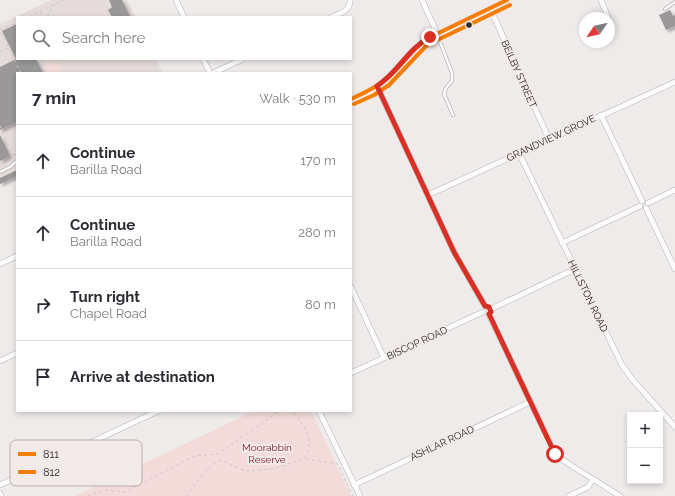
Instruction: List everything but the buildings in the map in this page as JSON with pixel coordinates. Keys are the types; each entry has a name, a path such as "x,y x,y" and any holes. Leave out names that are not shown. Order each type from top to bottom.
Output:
{"street":[{"path":"176,0 184,16"},
{"path":"334,16 345,11 350,6 350,0"},
{"path":"422,0 437,34"},
{"path":"352,98 377,86 389,77 419,44 507,0"},
{"path":"601,0 606,12"},
{"name":"BEILBY STREET","path":"490,8 549,139"},
{"path":"204,60 210,72"},
{"path":"215,72 241,60"},
{"name":"GRANDVIEW GROVE","path":"428,195 675,82"},
{"path":"377,86 457,257 485,306 491,309"},
{"path":"601,115 675,269"},
{"name":"HILLSTON ROAD","path":"519,153 622,365 632,379 675,427"},
{"path":"562,243 675,190"},
{"path":"0,264 16,256"},
{"path":"575,269 491,309 489,314 555,454 620,496"},
{"path":"352,289 384,358"},
{"path":"485,306 482,309 482,312 486,315 489,314"},
{"name":"BISCOP ROAD","path":"352,373 482,312"},
{"path":"0,361 16,353"},
{"name":"ASHLAR ROAD","path":"354,485 530,402"},
{"path":"96,440 156,412"},
{"path":"319,412 360,496"},
{"path":"569,496 588,487 593,479"},
{"path":"0,485 10,480"}],"lane":[{"path":"665,9 675,2"},
{"path":"437,34 452,74 452,81 446,88 444,94 453,115"},
{"path":"0,172 16,162"}],"path":[{"path":"31,16 62,0"},
{"path":"48,16 55,4"},
{"path":"40,12 42,16"},
{"path":"16,23 0,30 21,72"},
{"path":"0,52 9,48"},
{"path":"0,126 14,157 16,154"},
{"path":"142,483 194,456 218,454 278,412"},
{"path":"294,412 304,424 310,442 308,452 304,459"},
{"path":"186,496 193,485 212,464 218,461 224,460 236,468 249,471 290,464 304,459 338,464 353,496"},
{"path":"88,496 104,490 125,492 136,486"}],"shaded area":[{"path":"51,0 127,0 135,16 17,16"},
{"path":"16,16 16,60 156,60 162,72 16,72 16,176 0,184 0,24"}],"green space":[{"path":"57,61 62,72 46,72 44,67"},
{"name":"Moorabbin Reserve","path":"252,412 311,412 351,496 75,496 96,486 142,486 142,464"}],"transit line":[{"name":"811","path":"352,99 371,90 385,81 424,40 507,0"},
{"name":"812","path":"354,104 374,95 389,85 427,45 510,5"}],"route":[{"path":"430,37 415,47 396,70 377,86 457,257 485,306 491,309 489,314 555,454"}]}
